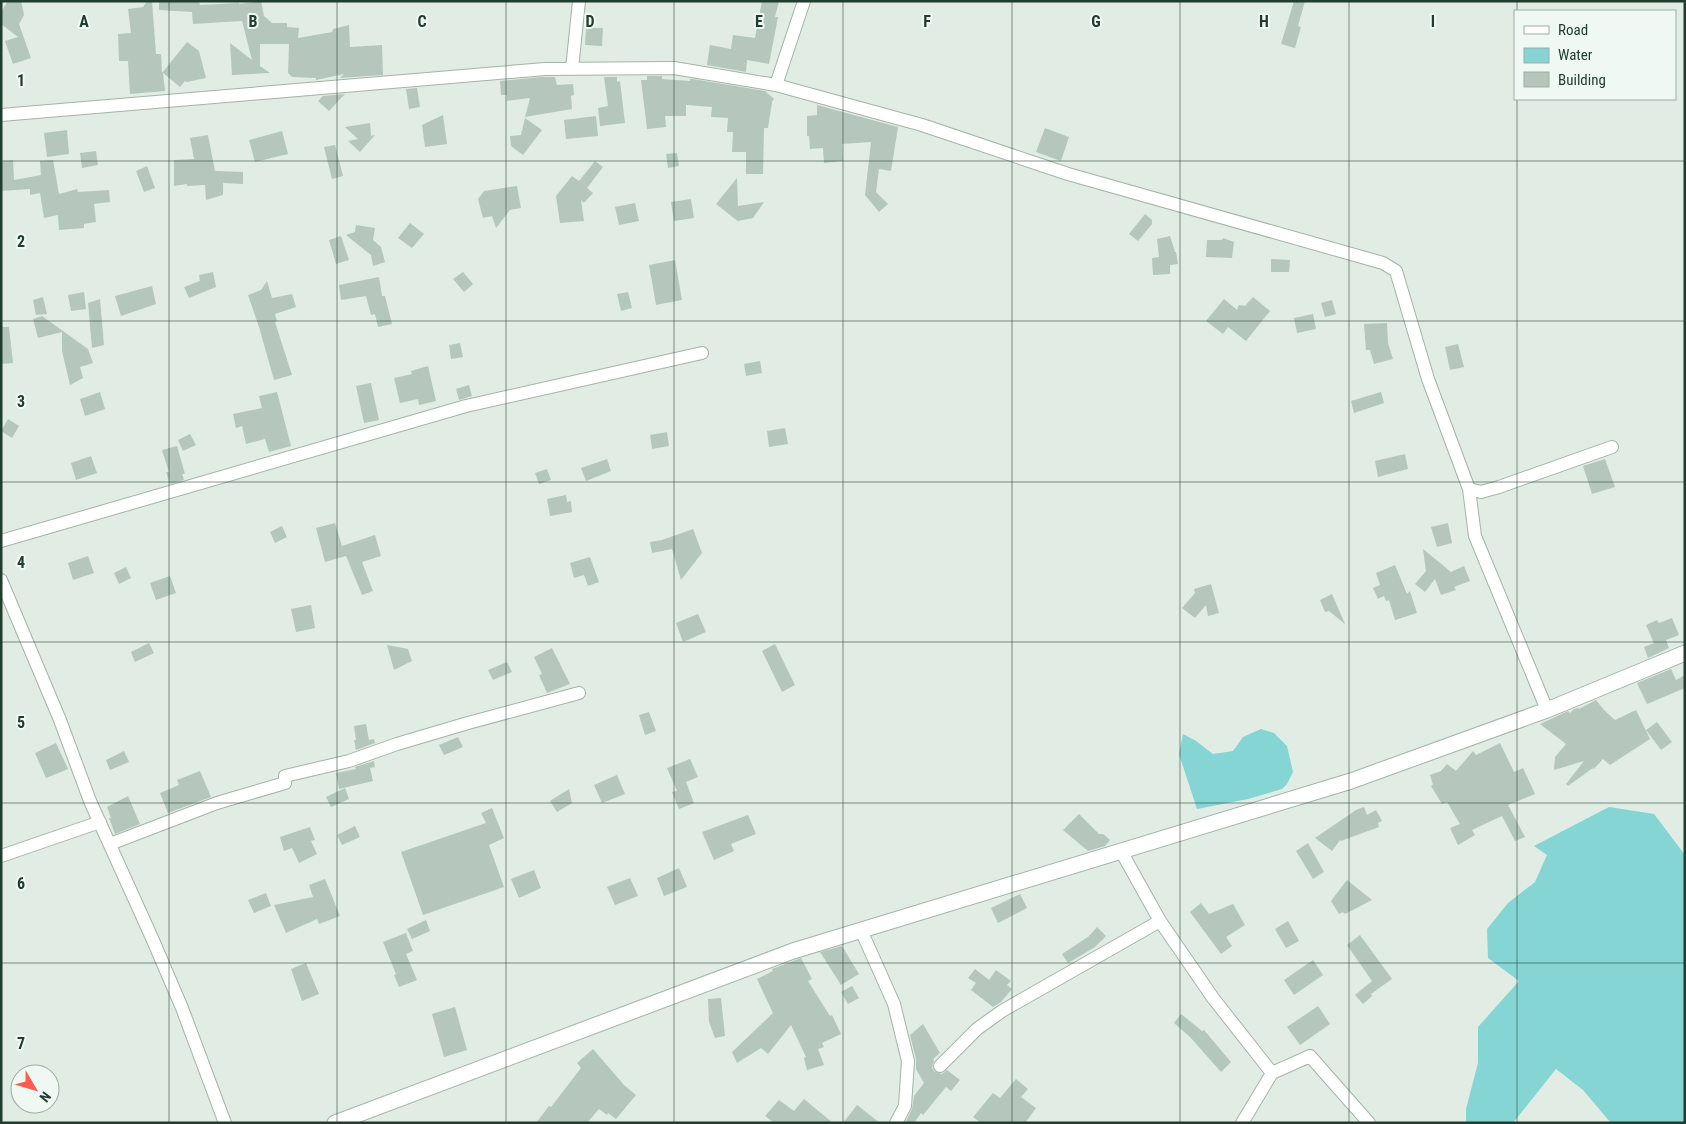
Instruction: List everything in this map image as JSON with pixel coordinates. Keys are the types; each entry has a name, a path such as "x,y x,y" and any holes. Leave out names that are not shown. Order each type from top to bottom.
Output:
{"street":[{"path":"572,69 579,1"},
{"path":"776,85 804,1"},
{"path":"1,115 545,69 674,68 776,85 922,125 1068,174 1382,263 1396,271 1428,379 1469,489 1475,536 1547,710"},
{"path":"1,541 466,406 702,353"},
{"path":"1469,489 1481,492 1499,487 1612,447"},
{"path":"1,580 60,720 90,801 182,1008 225,1123"},
{"path":"335,1123 793,951 1351,781 1547,710 1685,653"},
{"path":"110,844 217,803 285,782 284,776 349,761 397,744 578,693"},
{"path":"1,856 100,822"},
{"path":"1121,851 1160,921 1212,998 1272,1072"},
{"path":"940,1066 977,1029 1002,1011 1160,921"},
{"path":"861,930 894,1004 908,1061 906,1106 896,1123"},
{"path":"1242,1123 1272,1072 1310,1056 1369,1123"}],"water":[{"path":"1261,729 1274,733 1287,746 1293,772 1287,784 1282,789 1248,799 1197,809 1179,754 1183,734 1213,754 1233,751 1243,737"},
{"path":"1609,807 1654,814 1685,855 1685,1123 1611,1123 1583,1090 1556,1069 1513,1123 1466,1123 1466,1109 1478,1063 1478,1027 1519,981 1488,958 1487,929 1508,903 1535,882 1547,855 1534,846"}],"building":[{"path":"8,1 21,1 24,15 19,24 31,58 13,64 5,41 18,37 1,24 1,12"},
{"path":"147,1 152,1 156,54 161,54 162,73 187,42 199,51 206,78 185,81 180,87 163,73 165,91 130,94 128,61 119,61 118,34 131,33 128,9 143,7"},
{"path":"159,1 199,1 200,5 239,4 261,1 264,16 272,23 287,23 287,27 299,28 298,38 332,32 333,29 349,25 350,47 382,45 383,75 340,78 344,74 316,80 316,78 292,77 288,73 289,44 260,44 260,66 270,73 232,75 230,43 252,60 242,21 193,24 192,12 159,10"},
{"path":"762,1 779,1 775,17 778,17 769,64 747,60 746,72 707,65 710,45 731,49 733,35 755,38"},
{"path":"1294,1 1305,1 1298,26 1301,27 1295,48 1281,44"},
{"path":"586,28 603,28 602,46 585,45"},
{"path":"647,76 662,76 662,79 690,81 690,79 693,79 765,91 774,99 768,128 764,128 763,174 746,174 746,152 732,152 733,132 727,132 728,118 711,117 712,107 686,105 686,116 665,116 666,127 647,129 641,80 647,80"},
{"path":"555,77 557,85 573,84 574,95 571,96 572,109 525,117 530,98 507,101 507,95 501,95 500,81"},
{"path":"604,77 617,77 617,82 620,81 625,123 600,126 598,108 608,106"},
{"path":"417,88 420,107 409,109 406,89"},
{"path":"345,94 329,111 318,101 323,96"},
{"path":"817,105 898,127 891,171 879,169 876,192 888,204 879,212 865,195 871,142 842,144 843,161 824,163 823,148 810,149 809,136 807,136 807,116 817,115"},
{"path":"443,115 447,144 425,147 422,125"},
{"path":"596,116 598,136 566,139 564,120"},
{"path":"525,118 542,130 523,155 511,146 510,136 521,135"},
{"path":"370,123 371,136 375,135 360,152 348,141 358,139 345,127"},
{"path":"1045,128 1069,137 1061,161 1036,152"},
{"path":"67,130 69,154 47,157 44,133"},
{"path":"282,131 288,154 255,162 249,140"},
{"path":"208,135 215,171 243,172 243,184 223,183 223,195 206,200 205,185 187,186 187,184 174,186 174,160 194,159 190,138"},
{"path":"335,145 343,176 332,179 324,147"},
{"path":"96,151 98,165 82,168 80,153"},
{"path":"677,153 679,166 668,168 666,154"},
{"path":"13,160 14,180 41,175 40,161 53,160 59,194 77,189 78,192 109,190 110,202 94,204 96,222 84,224 84,228 59,230 58,215 44,218 40,193 30,195 30,189 1,191 1,161"},
{"path":"595,161 603,167 587,188 593,193 584,203 581,200 584,221 560,223 556,196 572,176 579,181"},
{"path":"147,166 155,188 144,192 136,171"},
{"path":"737,178 738,206 764,202 753,218 739,222 716,204"},
{"path":"517,186 521,208 510,210 496,228 492,216 483,218 478,199 484,191"},
{"path":"691,199 694,218 674,221 671,202"},
{"path":"635,203 639,221 619,225 615,207"},
{"path":"1145,214 1152,220 1152,224 1138,241 1129,234"},
{"path":"410,223 424,234 412,248 398,238"},
{"path":"356,225 375,228 373,240 381,247 385,262 373,266 371,255 346,235 355,232"},
{"path":"341,236 349,260 336,264 329,240"},
{"path":"1170,236 1178,264 1170,265 1170,274 1153,275 1152,258 1159,257 1157,239"},
{"path":"1223,238 1234,242 1232,258 1206,257 1207,240 1222,240"},
{"path":"1271,259 1290,260 1289,272 1271,272"},
{"path":"675,260 682,300 656,305 649,265"},
{"path":"213,272 216,287 189,298 184,287 200,281 199,275"},
{"path":"463,272 473,284 464,292 453,279"},
{"path":"379,277 382,296 385,296 392,324 378,327 375,314 371,315 366,296 341,300 339,285"},
{"path":"267,281 272,298 292,294 296,307 275,314 277,321 275,322 292,375 274,380 248,295 261,290"},
{"path":"152,286 156,304 121,316 115,296"},
{"path":"84,292 86,309 71,311 68,295"},
{"path":"628,292 632,308 621,311 617,294"},
{"path":"43,297 47,314 36,315 33,300"},
{"path":"1253,297 1270,311 1246,341 1228,327 1223,334 1206,321 1224,299 1237,310 1239,305 1245,306"},
{"path":"100,299 104,345 92,348 88,303"},
{"path":"1332,300 1336,314 1325,317 1321,303"},
{"path":"1313,314 1316,329 1297,333 1294,318"},
{"path":"42,316 88,349 93,363 80,367 83,378 70,385 62,351 62,332 38,338 33,319"},
{"path":"1387,323 1388,343 1393,359 1374,364 1370,350 1366,350 1364,324"},
{"path":"1,327 9,327 13,363 1,364"},
{"path":"460,343 463,357 451,359 449,345"},
{"path":"1458,344 1464,367 1450,370 1445,347"},
{"path":"760,361 762,373 746,376 744,364"},
{"path":"428,366 436,401 419,405 418,399 400,403 394,378 412,374 411,371"},
{"path":"371,383 379,420 364,423 356,386"},
{"path":"469,385 472,396 459,400 456,389"},
{"path":"100,392 105,409 85,416 80,399"},
{"path":"277,392 291,446 269,452 265,439 246,444 242,426 236,428 233,414 262,408 259,396"},
{"path":"1381,392 1384,403 1354,413 1351,401"},
{"path":"8,419 19,426 12,438 1,431"},
{"path":"785,428 788,444 769,447 767,431"},
{"path":"667,432 669,446 652,449 650,435"},
{"path":"190,434 196,445 183,451 178,440"},
{"path":"177,446 185,474 182,474 184,480 170,484 166,472 169,472 162,450"},
{"path":"1405,454 1408,469 1378,477 1375,461"},
{"path":"91,456 97,473 76,480 71,463"},
{"path":"607,459 611,471 586,481 581,468"},
{"path":"1605,459 1615,487 1592,494 1583,466"},
{"path":"547,469 551,480 539,484 535,473"},
{"path":"566,495 567,502 571,501 572,512 550,516 547,499"},
{"path":"335,523 342,546 375,535 381,556 362,562 373,591 362,595 346,556 325,562 316,528"},
{"path":"1448,523 1452,543 1437,547 1431,527"},
{"path":"282,526 287,537 275,543 270,532"},
{"path":"693,529 702,553 681,580 672,549 652,553 650,542 662,540"},
{"path":"1423,549 1451,572 1464,566 1470,581 1454,587 1456,590 1441,595 1435,579 1425,592 1415,584 1426,571"},
{"path":"88,556 94,573 73,580 68,563"},
{"path":"590,557 599,582 588,586 584,575 574,578 570,563"},
{"path":"1395,565 1407,594 1410,591 1417,613 1395,620 1389,600 1386,601 1384,596 1378,599 1373,588 1380,585 1376,573"},
{"path":"126,567 131,578 119,584 114,573"},
{"path":"170,576 176,593 156,600 150,583"},
{"path":"1211,584 1219,613 1208,616 1206,605 1195,618 1182,608 1195,593 1194,589"},
{"path":"1332,594 1345,624 1329,611 1325,612 1320,600"},
{"path":"311,605 315,628 296,632 291,609"},
{"path":"698,614 706,632 683,642 676,623"},
{"path":"1672,618 1679,635 1666,640 1669,648 1648,658 1644,647 1654,643 1646,625 1657,620 1659,623"},
{"path":"149,643 154,653 135,662 131,652"},
{"path":"775,644 795,685 782,692 762,651"},
{"path":"387,645 408,649 412,661 394,670"},
{"path":"552,648 570,684 547,693 539,675 542,674 534,657"},
{"path":"507,662 512,672 493,680 488,670"},
{"path":"1671,669 1676,680 1685,675 1685,688 1647,704 1637,683"},
{"path":"1596,700 1615,720 1636,710 1650,739 1610,765 1603,759 1594,769 1568,786 1566,784 1584,761 1554,770 1555,757 1566,744 1540,724 1568,711 1570,713 1574,709 1579,709"},
{"path":"649,712 656,731 645,735 639,715"},
{"path":"1657,722 1672,742 1661,750 1646,730"},
{"path":"366,724 369,740 374,739 375,743 356,750 354,726"},
{"path":"458,737 463,747 444,755 439,745"},
{"path":"56,743 68,769 46,778 35,753"},
{"path":"1500,743 1514,772 1523,768 1535,794 1508,805 1525,837 1515,841 1502,816 1472,830 1475,835 1458,845 1450,828 1460,824 1447,802 1442,804 1431,786 1433,785 1430,775 1441,771 1447,764 1456,771 1473,751 1476,755"},
{"path":"124,751 129,762 110,770 106,760"},
{"path":"690,759 698,777 686,782 694,803 679,809 672,792 677,791 667,768"},
{"path":"374,761 375,767 370,768 373,781 339,789 336,773 356,769 355,767"},
{"path":"200,771 211,797 168,813 160,793 179,785 177,780"},
{"path":"617,775 625,794 602,803 594,785"},
{"path":"345,788 349,799 331,807 326,797"},
{"path":"569,789 572,803 557,812 550,801"},
{"path":"128,796 140,824 115,834 107,807"},
{"path":"1364,807 1367,815 1376,810 1382,821 1378,823 1379,827 1340,840 1332,851 1315,838 1356,810"},
{"path":"492,808 504,838 489,845 504,887 423,915 401,852 486,823 481,813"},
{"path":"1079,814 1099,834 1103,834 1110,840 1105,846 1088,851 1063,830"},
{"path":"748,815 756,834 731,844 734,851 714,860 702,832"},
{"path":"355,826 360,837 342,845 337,835"},
{"path":"310,827 315,840 311,841 317,854 299,863 292,848 284,851 280,837"},
{"path":"1308,843 1324,872 1313,879 1296,851"},
{"path":"679,868 687,887 664,896 657,878"},
{"path":"534,870 541,888 519,898 511,879"},
{"path":"630,878 638,896 615,905 607,887"},
{"path":"325,879 340,916 319,924 317,919 286,933 274,905 313,897 309,885"},
{"path":"1347,880 1372,900 1345,914 1343,912 1339,914 1331,901"},
{"path":"266,893 271,906 254,913 248,900"},
{"path":"1020,894 1027,908 998,923 991,908"},
{"path":"1201,903 1209,914 1233,904 1245,925 1226,937 1232,946 1221,954 1190,912"},
{"path":"426,920 430,931 412,939 407,929"},
{"path":"1288,921 1299,941 1286,948 1275,929"},
{"path":"1097,927 1106,936 1095,947 1068,963 1062,954 1088,937"},
{"path":"406,933 413,951 406,954 417,980 399,987 394,975 396,974 383,942"},
{"path":"1360,935 1392,979 1371,994 1372,996 1363,1004 1355,995 1372,981 1347,945"},
{"path":"842,946 859,974 841,985 820,952"},
{"path":"801,958 812,979 808,981 830,1016 832,1015 841,1034 822,1043 824,1047 818,1049 824,1065 807,1070 804,1058 806,1057 791,1025 768,1054 761,1048 737,1063 732,1052 773,1013 757,979 773,971 772,969"},
{"path":"1313,960 1323,975 1294,995 1284,980"},
{"path":"306,963 319,994 302,1001 291,969"},
{"path":"975,969 989,980 996,970 1011,981 1007,985 1012,989 1001,1002 993,1007 971,990 976,983 968,978"},
{"path":"852,986 859,998 848,1004 841,992"},
{"path":"721,998 725,1036 715,1038 709,1022 708,999"},
{"path":"1318,1006 1330,1024 1300,1045 1287,1027"},
{"path":"455,1007 467,1050 444,1057 432,1014"},
{"path":"1181,1014 1202,1031 1204,1030 1231,1062 1221,1072 1190,1037 1174,1023"},
{"path":"923,1024 940,1053 933,1059 932,1068 934,1071 942,1074 947,1070 960,1080 951,1091 946,1087 914,1123 905,1123 912,1109 914,1096 924,1083 916,1069 916,1059 910,1035"},
{"path":"593,1049 624,1085 636,1095 616,1119 599,1109 587,1123 536,1123 581,1068 577,1063"},
{"path":"1016,1079 1028,1089 1021,1097 1036,1108 1025,1123 981,1123 973,1117 993,1093 1000,1098"},
{"path":"804,1099 833,1123 774,1123 765,1116 779,1100 794,1111"},
{"path":"857,1105 880,1123 843,1123"}]}
